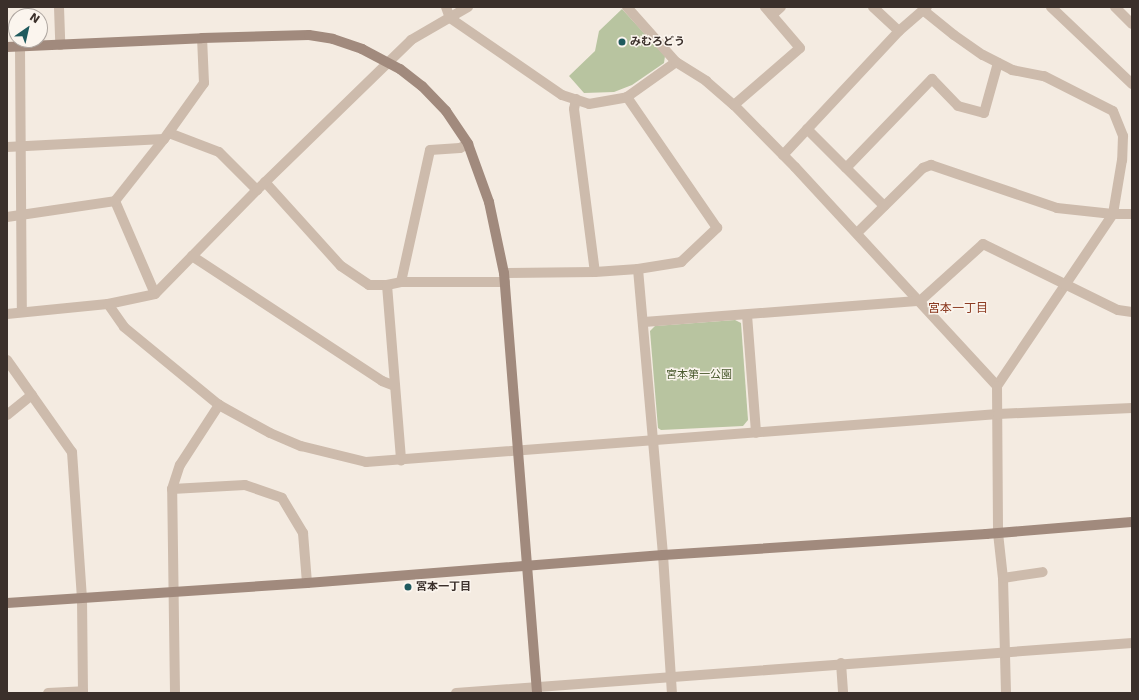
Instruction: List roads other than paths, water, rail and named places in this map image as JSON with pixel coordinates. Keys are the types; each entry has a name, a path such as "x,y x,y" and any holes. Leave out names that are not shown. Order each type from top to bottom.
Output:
{"street":[{"path":"59,7 60,45"},
{"path":"446,7 450,18 562,95 589,104 627,97 676,62"},
{"path":"7,314 108,304 155,294 265,182 411,40 468,7"},
{"path":"627,7 676,62 706,81 734,105 783,155 920,301 997,386"},
{"path":"734,105 800,48 765,7"},
{"path":"772,15 781,7"},
{"path":"873,7 899,31"},
{"path":"1051,7 1132,84"},
{"path":"1115,7 1132,24"},
{"path":"783,155 899,31 925,9 954,35 998,63 1012,70 1044,76 1113,111 1123,136 1122,160 1113,214 997,386 998,533 1003,578 1006,693"},
{"path":"48,46 202,38 309,35 333,39 362,50 400,69 422,86 446,111 468,144 489,202 505,278 537,690"},
{"path":"7,217 115,201 166,136 204,83 202,38"},
{"path":"20,48 22,312"},
{"path":"846,168 932,79 958,106 984,113 998,63"},
{"path":"265,182 341,266 369,285 387,286 401,282 505,278 638,269 681,262 716,228 627,97"},
{"path":"576,100 574,109 594,272"},
{"path":"807,129 884,206"},
{"path":"7,147 166,136 219,152 257,190"},
{"path":"401,282 430,150 460,148 468,144"},
{"path":"857,233 923,168 931,166 1057,208 1113,214 1132,214"},
{"path":"115,201 155,294"},
{"path":"644,322 920,301 984,244 1118,310 1132,312"},
{"path":"192,256 382,381 395,386"},
{"path":"638,269 644,322 663,555 672,693"},
{"path":"387,286 401,460"},
{"path":"108,304 124,327 219,405 270,433 301,446 366,462 519,449 756,433 998,414 1132,408"},
{"path":"746,315 756,433"},
{"path":"7,360 72,452 82,598 83,692 48,693"},
{"path":"7,416 32,395"},
{"path":"175,693 172,489 180,465 219,405"},
{"path":"172,489 245,485 282,498 303,533 307,583"},
{"path":"7,602 307,583 528,567 663,555 998,533 1132,522"},
{"path":"1003,578 1043,572"},
{"path":"456,693 537,690 670,676 1132,642"},
{"path":"841,663 843,693"}],"place":[{"name":"みむろどう","path":"622,42"},
{"name":"宮本一丁目","path":"408,587"}],"district":[{"name":"宮本一丁目","path":"958,309"}],"park label":[{"name":"宮本第一公園","path":"699,375"}]}
